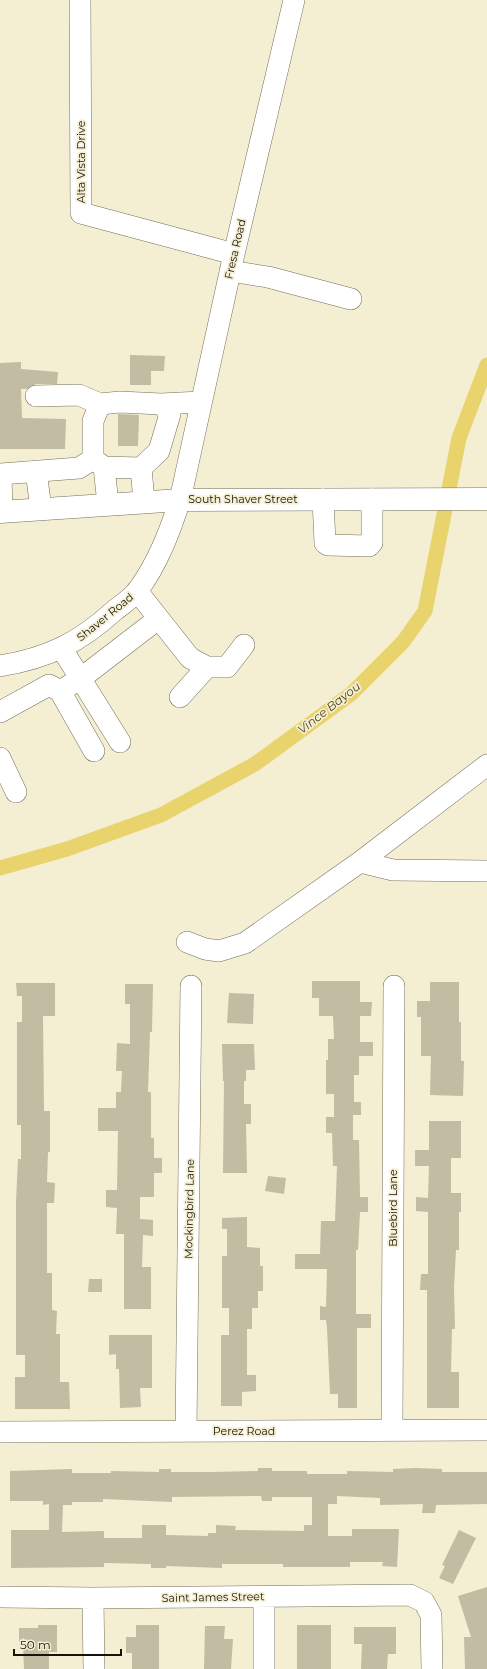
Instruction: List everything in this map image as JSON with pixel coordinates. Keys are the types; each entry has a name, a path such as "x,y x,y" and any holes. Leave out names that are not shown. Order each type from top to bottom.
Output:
{"main road":[{"name":"South Shaver Street","path":"1,512 144,501 180,500 482,499"}],"street":[{"name":"Alta Vista Drive","path":"80,0 81,213 232,262"},
{"name":"Fresa Road","path":"180,500 232,262 294,0"},
{"path":"232,262 268,277 351,299"},
{"path":"36,396 79,395 100,404 120,402 161,404 201,402"},
{"path":"100,404 93,421 98,463 108,504"},
{"path":"1,512 1,474 78,468 98,463 141,468 159,451 170,414 161,404"},
{"path":"141,468 144,501"},
{"path":"36,471 41,509"},
{"path":"323,499 325,543 328,546 369,546 372,543 372,499"},
{"name":"Shaver Road","path":"0,666 33,659 62,648 83,637 137,591 158,557 170,530 180,500"},
{"path":"137,591 190,658 207,667 227,667 244,645"},
{"path":"0,712 51,689 80,679 158,619"},
{"path":"62,648 120,742"},
{"path":"33,659 51,689 94,751"},
{"path":"180,697 207,667"},
{"path":"0,758 16,792"},
{"path":"187,942 205,949 219,951 245,943 360,862 487,765"},
{"path":"360,862 393,870 487,871"},
{"name":"Mockingbird Lane","path":"186,1432 191,986"},
{"name":"Bluebird Lane","path":"392,1430 394,986"},
{"name":"Perez Road","path":"0,1432 487,1430"},
{"name":"Saint James Street","path":"0,1597 93,1598 410,1595 424,1602 431,1615 432,1669"},
{"path":"264,1597 264,1669"},
{"path":"93,1598 94,1669"}],"building":[{"path":"130,355 165,356 164,371 151,371 151,385 130,385"},
{"path":"21,362 21,369 58,372 57,384 36,384 27,389 21,389 22,418 66,419 65,449 0,449 0,363"},
{"path":"118,414 139,415 138,446 118,446"},
{"path":"312,981 360,981 360,1002 372,1002 371,1016 360,1016 360,1042 373,1042 373,1056 359,1056 359,1075 354,1075 354,1102 361,1102 361,1115 353,1115 353,1140 359,1140 360,1197 368,1197 368,1212 360,1212 358,1250 356,1250 356,1314 371,1314 371,1328 357,1328 357,1408 338,1408 338,1394 330,1394 326,1320 320,1320 320,1306 326,1307 327,1269 295,1269 295,1254 320,1254 321,1221 335,1221 337,1166 333,1166 332,1133 326,1133 326,1117 334,1117 334,1094 326,1094 326,1060 328,1060 328,1039 334,1039 333,1016 319,1016 319,998 312,998"},
{"path":"430,982 459,982 461,1061 464,1061 463,1096 430,1095 431,1056 421,1056 421,1017 417,1017 417,1001 430,1001"},
{"path":"16,983 55,983 55,1016 43,1016 44,1111 50,1111 50,1152 48,1152 47,1182 55,1183 54,1203 47,1203 47,1273 52,1273 52,1310 57,1311 56,1334 60,1334 60,1382 69,1382 70,1409 15,1409 15,1377 25,1377 25,1355 16,1355 16,1202 18,1159 21,1159 21,1125 17,1125 17,1022 22,1022 22,996 17,996"},
{"path":"125,984 153,984 152,1032 150,1032 148,1092 151,1092 151,1138 154,1138 154,1158 162,1158 162,1173 154,1173 154,1197 140,1197 140,1219 153,1220 153,1236 143,1235 142,1267 151,1267 151,1309 124,1309 124,1234 116,1234 117,1208 106,1207 106,1190 117,1190 118,1131 98,1131 98,1108 116,1108 116,1092 121,1092 122,1071 116,1071 117,1043 130,1044 130,1004 125,1004"},
{"path":"229,993 254,994 253,1024 227,1023"},
{"path":"222,1044 254,1044 255,1070 246,1070 246,1081 244,1081 244,1104 251,1104 251,1124 246,1124 247,1173 223,1173 224,1081"},
{"path":"429,1121 461,1121 461,1158 451,1158 451,1193 461,1193 461,1212 459,1212 459,1250 456,1250 454,1288 455,1329 452,1329 451,1372 459,1372 459,1408 427,1408 427,1290 420,1290 421,1274 428,1274 428,1212 416,1211 416,1197 428,1198 429,1166 415,1166 415,1150 429,1150"},
{"path":"268,1176 286,1178 284,1194 265,1191"},
{"path":"247,1217 247,1247 260,1248 260,1266 263,1266 263,1291 258,1291 258,1308 252,1308 252,1329 247,1329 247,1375 256,1375 256,1391 242,1392 242,1406 221,1406 221,1335 229,1335 229,1308 222,1308 222,1256 227,1256 227,1229 222,1229 222,1218"},
{"path":"89,1279 102,1279 102,1292 88,1292"},
{"path":"109,1335 152,1335 152,1388 140,1388 141,1407 120,1408 119,1369 116,1369 116,1354 109,1355"},
{"path":"258,1468 272,1468 272,1471 307,1471 307,1474 347,1474 347,1471 393,1472 393,1469 416,1468 442,1469 442,1472 487,1472 487,1504 436,1505 435,1513 422,1513 423,1504 380,1505 380,1498 337,1496 337,1504 328,1504 328,1536 352,1536 352,1529 399,1529 397,1567 382,1566 383,1562 350,1562 350,1567 283,1567 283,1564 222,1564 222,1568 166,1566 166,1568 151,1568 151,1564 104,1563 104,1567 11,1568 11,1530 49,1530 49,1504 43,1505 43,1501 10,1501 10,1471 72,1469 72,1473 111,1473 111,1471 159,1472 159,1469 171,1469 171,1472 258,1471","holes":["261,1496 262,1501 272,1501 272,1497 312,1497 312,1525 304,1525 304,1531 235,1530 236,1526 216,1525 216,1533 208,1533 208,1536 166,1535 166,1525 142,1525 142,1538 104,1538 104,1531 62,1532 63,1505 72,1505 72,1502 103,1502 103,1499 172,1502 172,1497"]},
{"path":"459,1530 476,1538 453,1584 439,1578 445,1566 442,1565"},
{"path":"487,1587 487,1669 465,1669 464,1637 471,1637 458,1596"},
{"path":"38,1625 57,1625 57,1652 49,1652 49,1669 24,1669 23,1645 19,1645 19,1628 38,1628"},
{"path":"136,1625 159,1625 159,1669 132,1669 132,1653 126,1653 126,1637 136,1637"},
{"path":"297,1625 331,1625 331,1669 297,1669"},
{"path":"205,1626 225,1626 224,1639 233,1639 231,1669 204,1669"},
{"path":"354,1627 396,1627 396,1654 388,1654 387,1669 361,1669 362,1644 354,1644"}],"waterway":[{"name":"Vince Bayou","path":"0,868 67,849 161,815 255,764 351,694 403,642 425,611 459,438 487,365"}]}
